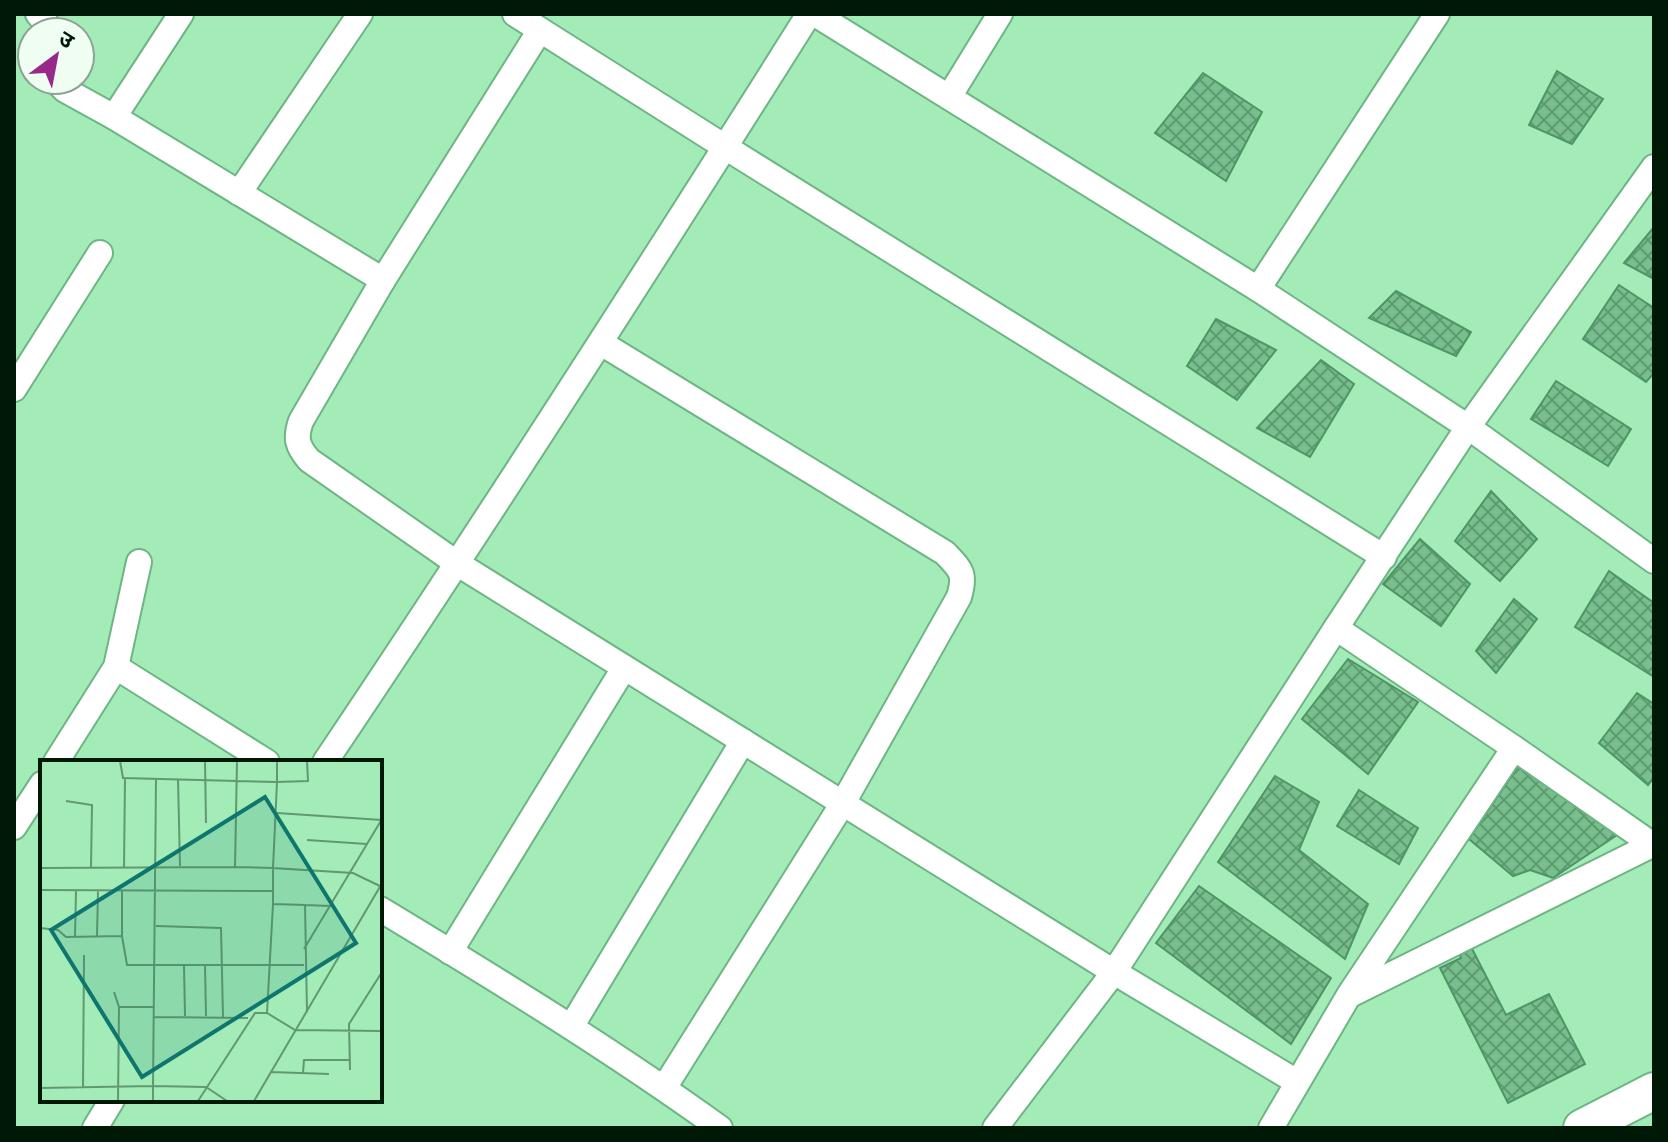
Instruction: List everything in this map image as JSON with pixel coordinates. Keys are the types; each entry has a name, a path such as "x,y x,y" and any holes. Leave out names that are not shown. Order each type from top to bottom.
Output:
{"street":[{"path":"114,117 181,14"},
{"path":"239,193 360,14"},
{"path":"515,14 1384,557"},
{"path":"326,760 601,343 809,14"},
{"path":"815,14 1258,289 1468,427 1654,561"},
{"path":"949,97 1000,14"},
{"path":"1258,289 1437,14"},
{"path":"540,30 383,280 301,421 296,436 299,448 309,460 458,564 1114,972 1297,1082"},
{"path":"76,96 383,280"},
{"path":"995,1128 1114,972 1468,427 1654,167"},
{"path":"14,389 100,253"},
{"path":"601,343 945,553 961,570 963,582 959,597 843,803 664,1088"},
{"path":"57,760 116,667 139,562"},
{"path":"1336,628 1653,845 1349,995"},
{"path":"116,667 264,760"},
{"path":"450,952 624,668"},
{"path":"571,1027 743,741"},
{"path":"1271,1128 1349,995 1514,748"},
{"path":"14,827 40,787"},
{"path":"382,910 571,1027 720,1128"},
{"path":"1582,1128 1654,1091"},
{"path":"95,1128 111,1102"}],"building":[{"path":"1557,71 1603,99 1572,144 1529,125"},
{"path":"1203,73 1262,112 1226,181 1155,133"},
{"path":"1654,227 1654,279 1624,263"},
{"path":"1619,285 1654,308 1654,373 1646,382 1583,339"},
{"path":"1396,291 1471,332 1456,356 1369,318"},
{"path":"1216,319 1276,350 1237,400 1187,366"},
{"path":"1321,360 1354,384 1310,457 1257,428"},
{"path":"1556,381 1631,429 1608,466 1531,419"},
{"path":"1491,491 1537,539 1500,581 1455,541"},
{"path":"1420,539 1470,584 1441,626 1383,584"},
{"path":"1609,571 1654,603 1654,677 1575,627"},
{"path":"1514,599 1537,619 1496,673 1476,651"},
{"path":"1348,659 1418,702 1368,774 1302,719"},
{"path":"1637,693 1654,704 1654,777 1648,785 1599,743"},
{"path":"1519,765 1617,835 1553,878 1530,870 1513,876 1469,839"},
{"path":"1275,776 1319,802 1299,850 1368,904 1345,959 1218,862"},
{"path":"1359,790 1418,828 1399,864 1337,826"},
{"path":"1199,886 1331,978 1291,1044 1156,943"},
{"path":"1469,943 1506,1015 1549,994 1585,1064 1508,1103 1440,968 1461,958 1457,949"}]}
